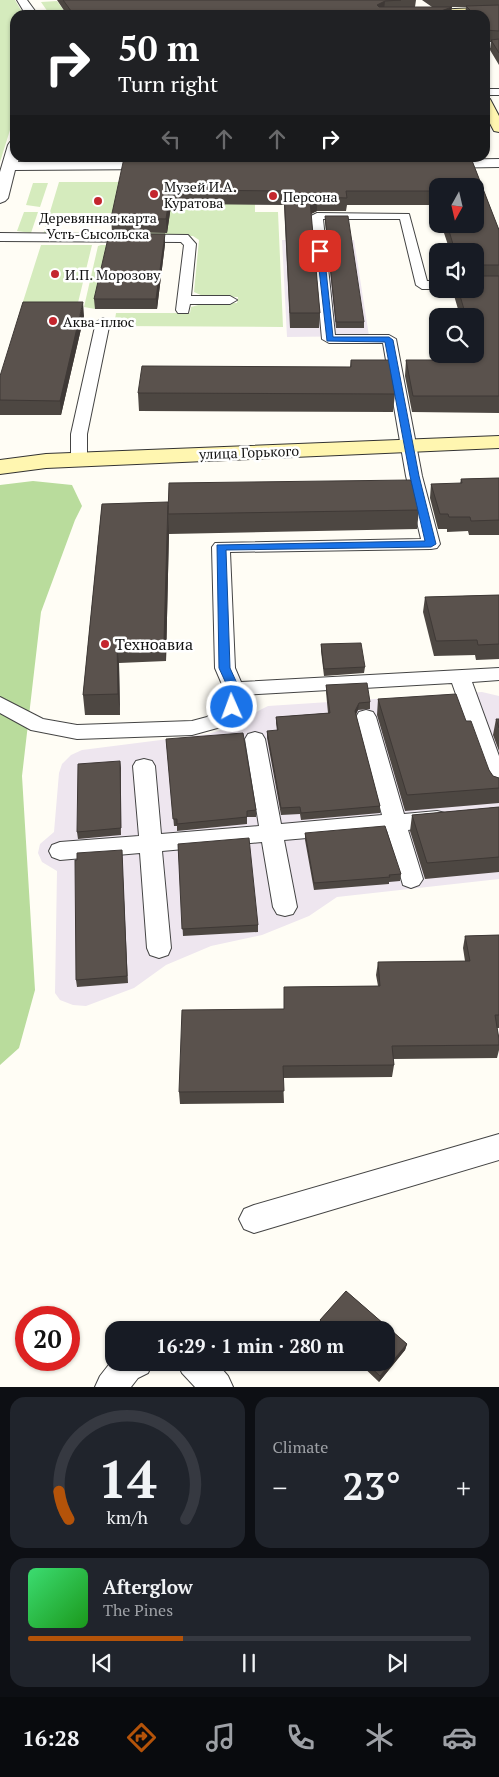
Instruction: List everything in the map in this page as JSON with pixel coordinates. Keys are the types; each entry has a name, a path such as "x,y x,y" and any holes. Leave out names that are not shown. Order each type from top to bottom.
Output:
{"street":[{"path":"490,111 499,128"},
{"path":"0,198 10,162"},
{"path":"426,164 499,163"},
{"path":"9,166 176,165"},
{"name":"улица Горького","path":"0,468 46,461 499,442"}],"lane":[{"path":"0,704 38,725 77,732 192,728 214,722 232,707 234,690 225,668 221,547 431,544 390,372 389,340 330,339 317,216 405,216 422,285 429,285"},
{"path":"0,236 184,238 190,244 183,305 230,300"},
{"path":"79,460 79,434 103,322"},
{"path":"234,690 499,674"},
{"path":"460,676 499,785"},
{"path":"366,717 411,878"},
{"path":"255,738 284,907"},
{"path":"144,766 159,948"},
{"path":"60,851 461,817"},
{"path":"254,1219 499,1147"},
{"path":"111,1387 124,1371"},
{"path":"202,1371 217,1387"}],"shaded area":[{"path":"282,240 354,240 369,336 287,337"},
{"path":"482,692 499,696 499,879 337,897 309,916 262,935 211,946 166,965 134,988 86,1006 73,1005 60,1000 55,993 57,871 42,862 38,853 40,844 54,832 59,773 62,764 71,755 82,750 208,734 241,724 268,706"}],"green space":[{"path":"0,0 15,0 21,10 10,10 10,130 0,162"},
{"path":"57,1 63,10 47,10 41,2"},
{"path":"59,182 119,182 116,195 165,206 216,206 216,198 255,182 255,212 278,212 283,327 114,326 116,313 190,313 191,307 202,304 237,303 238,297 203,296 194,292 199,240 193,236 75,235 75,232 134,232 115,213 53,213 47,232 63,234 43,235"},
{"path":"33,183 48,183 40,207 26,205"},
{"path":"24,212 38,212 31,233 17,231"},
{"path":"41,245 92,245 76,311 20,311"},
{"path":"109,245 95,309 84,307 98,246"},
{"path":"33,481 72,485 82,506 41,612 22,776 35,990 19,1048 0,1065 0,485"}],"building":[{"path":"63,0 401,0 385,1 377,5 379,7 452,7 444,10 70,10"},
{"path":"499,5 499,31 490,30 490,10 470,10 466,6"},
{"path":"499,39 499,53 491,40"},
{"path":"123,162 473,162 479,178 429,178 429,191 346,191 347,198 317,197 310,201 320,313 290,313 284,191 187,190 187,192 170,192 166,219 111,218"},
{"path":"484,191 499,230 499,265 484,265 484,243 453,243 450,233 484,233"},
{"path":"325,216 348,216 364,322 336,322"},
{"path":"109,234 165,234 156,299 94,299"},
{"path":"484,276 499,276 499,396 413,396 406,360 429,360 429,363 484,363 484,308 464,308 461,298 484,298"},
{"path":"23,302 83,302 60,401 0,400 0,376"},
{"path":"351,360 389,360 395,394 138,393 142,366 351,367"},
{"path":"499,478 499,520 471,521 470,517 449,517 448,514 440,514 431,484 462,483 461,479"},
{"path":"411,480 419,510 168,514 169,483"},
{"path":"168,502 164,641 117,643 118,694 83,695 102,504"},
{"path":"499,595 499,644 478,645 477,640 436,641 425,597"},
{"path":"361,643 365,667 324,669 321,644"},
{"path":"367,683 370,702 359,703 355,711 380,806 301,813 300,807 281,808 267,731 278,730 276,717 330,713 326,685"},
{"path":"456,694 466,721 471,721 489,770 493,776 499,778 499,788 407,795 378,699"},
{"path":"243,733 256,810 247,811 247,817 177,824 177,819 173,819 166,739"},
{"path":"120,761 121,828 77,832 78,764"},
{"path":"499,807 499,857 427,863 412,815"},
{"path":"385,826 401,874 389,875 390,877 314,883 305,833"},
{"path":"249,838 258,925 182,929 178,844"},
{"path":"122,850 127,976 76,980 75,860 77,860 77,853"},
{"path":"499,935 499,1015 495,1015 499,1045 392,1046 394,1065 283,1066 284,1091 179,1092 182,1010 284,1009 284,987 380,986 378,962 470,961 465,936"},
{"path":"346,1291 381,1321 321,1321"},
{"path":"395,1334 407,1344 395,1358"},
{"path":"375,1371 384,1371 380,1376"}],"place":[{"name":"Музей И.А. Куратова","path":"154,194"},
{"name":"Персона","path":"273,196"},
{"name":"Деревянная карта Усть-Сысольска","path":"98,201"},
{"name":"И.П. Морозову","path":"55,274"},
{"name":"Аква-плюс","path":"53,321"},
{"name":"Техноавиа","path":"105,644"}],"route":[{"path":"232,707 234,690 225,668 221,547 431,544 414,476 389,340 330,339 320,251"}]}
